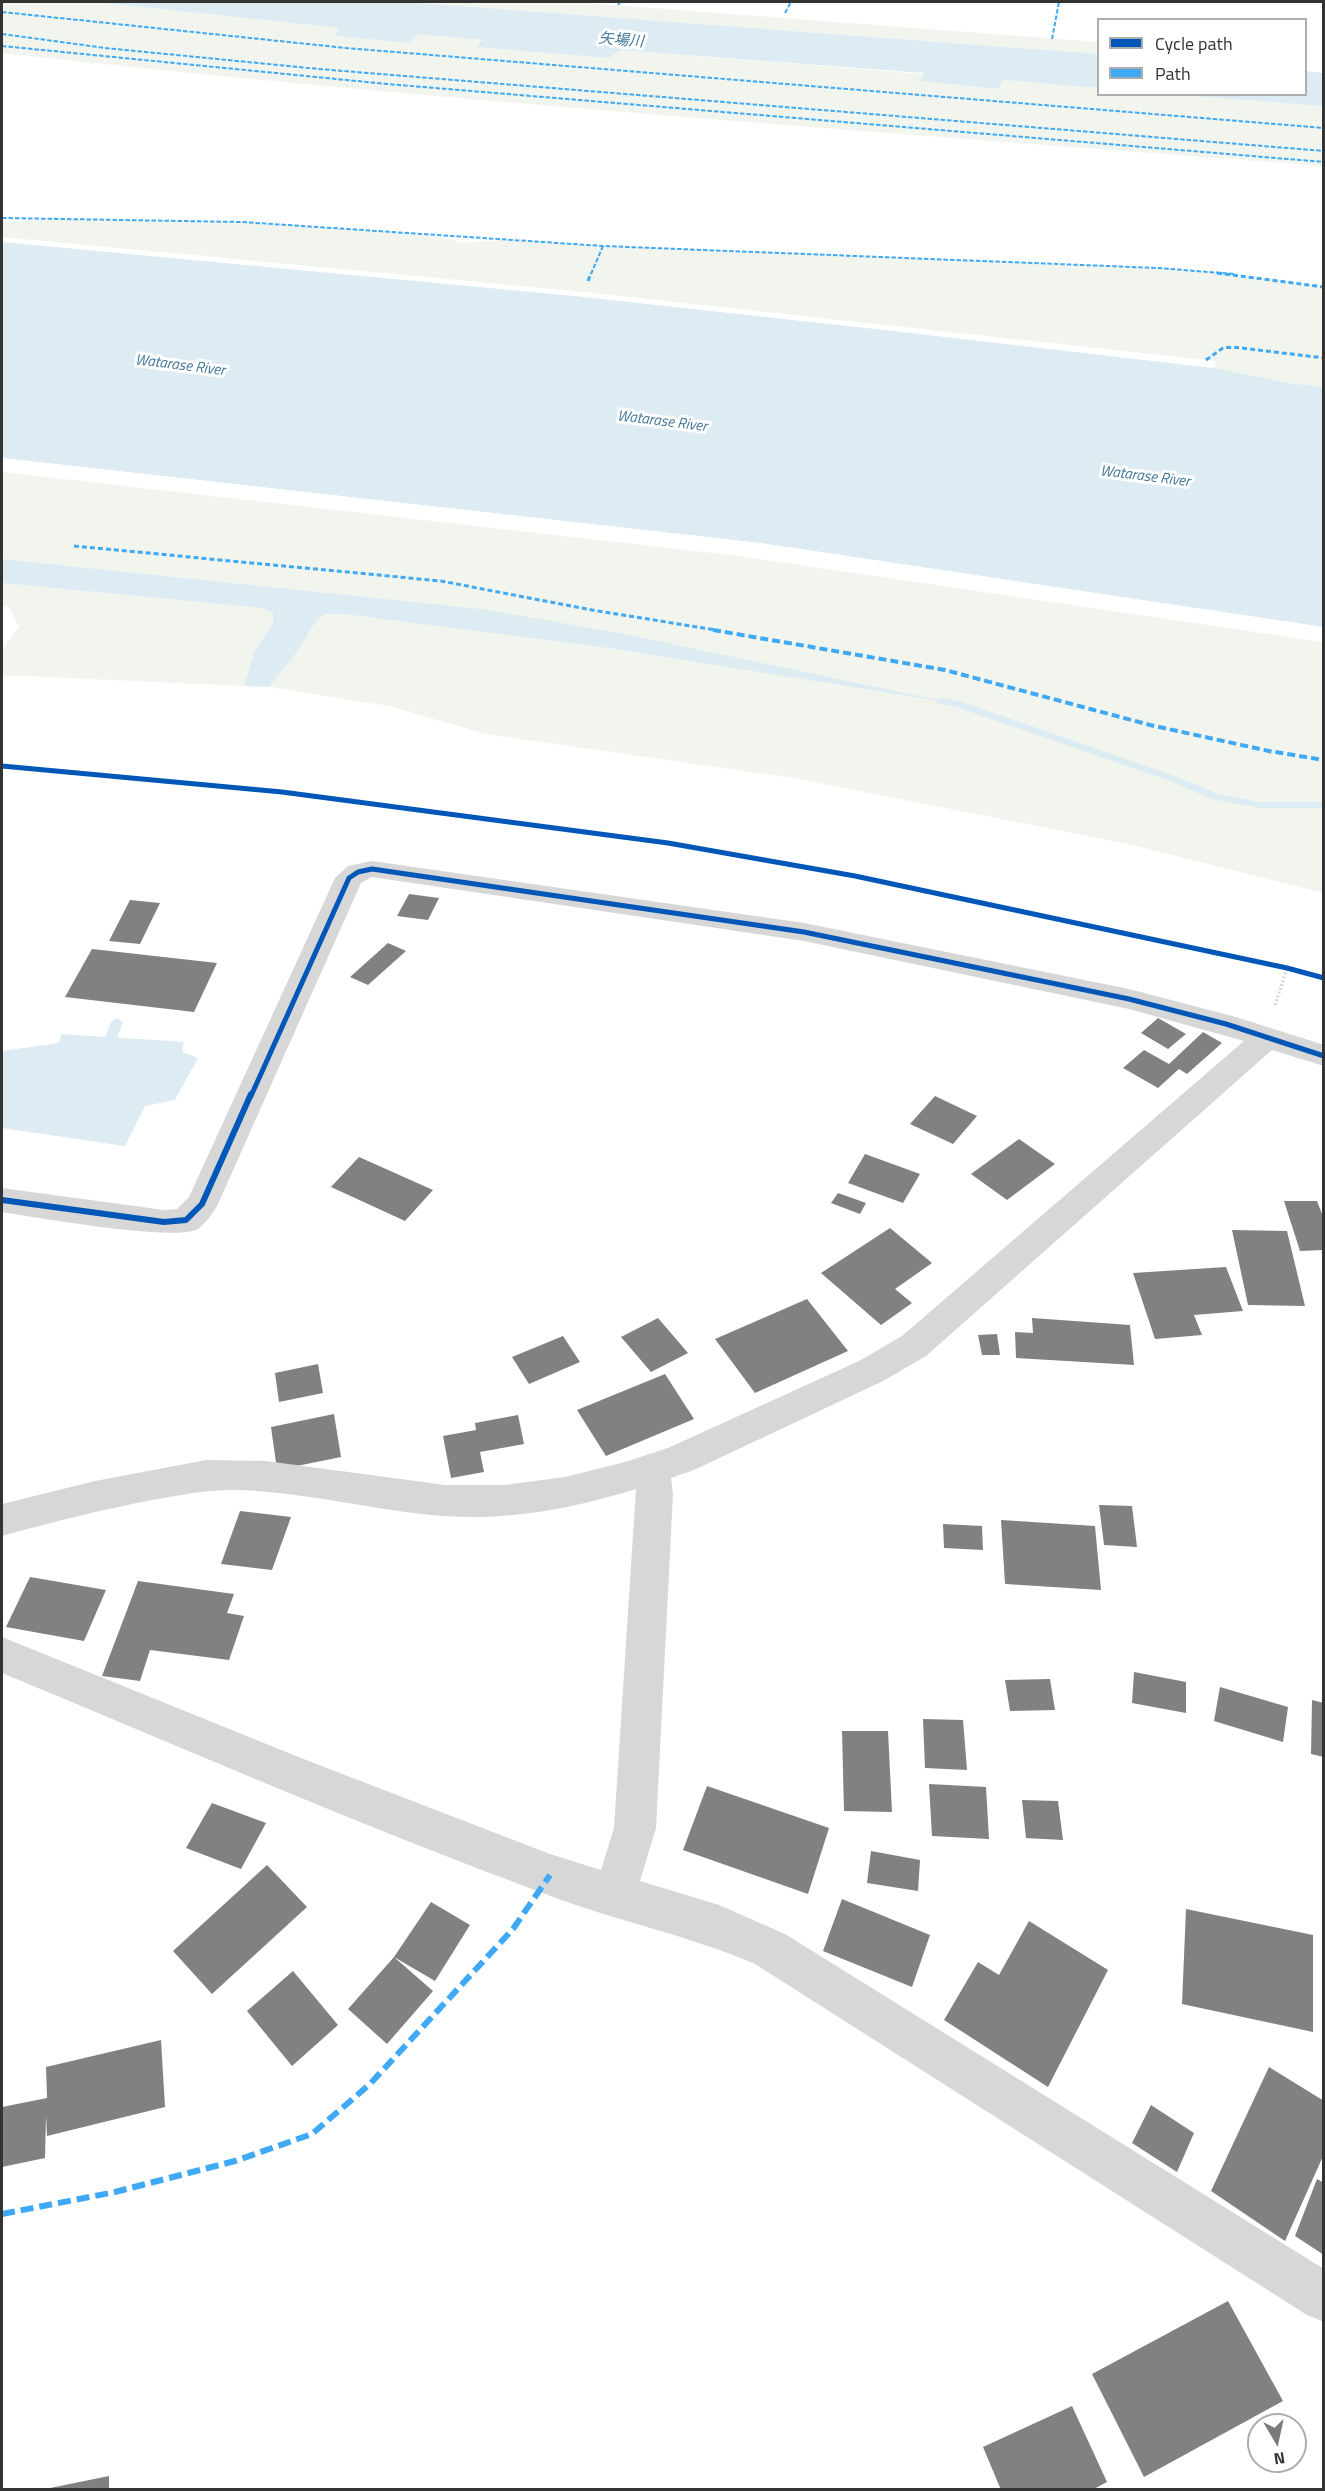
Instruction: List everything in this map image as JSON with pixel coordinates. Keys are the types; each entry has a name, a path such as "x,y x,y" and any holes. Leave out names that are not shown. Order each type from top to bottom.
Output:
{"street":[{"path":"2,1200 164,1222 186,1220 202,1204 349,878 358,872 372,869 804,932 1129,999 1226,1024 1323,1056"},
{"path":"2,1521 122,1491 205,1475 266,1477 446,1501 506,1500 580,1489 681,1460 871,1371 915,1346 1266,1038"},
{"path":"614,1895 635,1828 655,1494 651,1470"},
{"path":"2,1655 550,1875 719,1927 770,1949 1323,2298"}],"path":[{"path":"1275,966 1296,971"}],"shaded area":[{"path":"2,2 95,2 341,28 335,36 409,43 419,34 483,40 476,47 609,58 620,50 925,74 921,81 997,89 1003,80 1097,88 1097,96 1192,96 1323,106 1323,166 332,87 2,53"},
{"path":"407,2 574,2 1097,42 1097,54"},
{"path":"51,219 242,222 434,236 464,243 502,240 1158,268 1231,274 1323,287 1323,387 1288,383 1213,368 1216,361 575,291 2,237 2,222"},
{"path":"2,472 739,556 1323,642 1323,893 1129,844 793,778 486,734 389,706 269,687 294,656 317,620 325,614 344,614 615,649 941,701 482,609 2,559"},
{"path":"2,583 262,608 273,613 273,623 254,652 244,686 2,675 2,651 19,627 9,607 2,606"}],"water":[{"name":"矢場川","path":"95,2 407,2 1097,54 1097,88 1003,80 998,89 920,81 924,73 620,50 609,58 476,47 482,40 419,34 409,43 334,36 340,28"},
{"path":"1307,71 1323,73 1323,106 1192,96 1307,96"},
{"name":"Watarase River","path":"2,242 574,296 893,331 1213,368 1288,383 1323,387 1323,627 760,543 2,458"},
{"path":"2,559 482,609 619,633 958,704 615,649 344,614 325,614 317,620 294,656 269,687 244,686 254,652 273,623 273,613 262,608 2,583"},
{"path":"61,1034 184,1042 182,1052 198,1058 175,1100 145,1106 125,1146 2,1128 2,1051 59,1043"}],"pier":[{"path":"2,458 760,543 1323,627 1324,630 759,546 2,461"}],"building":[{"path":"409,894 439,898 428,920 397,916"},
{"path":"130,900 160,903 140,944 109,941"},
{"path":"388,943 406,951 368,985 350,977"},
{"path":"92,949 217,963 194,1012 65,997"},
{"path":"1158,1018 1186,1034 1168,1049 1141,1033"},
{"path":"1203,1032 1222,1043 1187,1074 1179,1069 1158,1088 1123,1068 1144,1050 1169,1064"},
{"path":"935,1096 977,1116 953,1144 910,1124"},
{"path":"1019,1139 1055,1164 1007,1200 971,1174"},
{"path":"865,1154 920,1174 903,1203 848,1183"},
{"path":"359,1157 433,1190 405,1221 331,1187"},
{"path":"838,1193 866,1203 860,1214 831,1203"},
{"path":"1284,1201 1317,1201 1324,1219 1324,1250 1300,1251"},
{"path":"890,1228 932,1263 895,1289 912,1303 881,1325 821,1273"},
{"path":"1232,1230 1287,1231 1305,1306 1248,1305"},
{"path":"1226,1267 1243,1311 1194,1315 1202,1335 1155,1339 1133,1273"},
{"path":"807,1299 848,1351 755,1393 715,1339"},
{"path":"658,1318 688,1353 651,1372 621,1337"},
{"path":"1032,1318 1130,1325 1134,1365 1016,1358 1015,1332 1033,1333"},
{"path":"997,1334 1000,1355 982,1355 978,1335"},
{"path":"563,1336 580,1362 529,1384 512,1357"},
{"path":"318,1364 323,1393 279,1402 275,1373"},
{"path":"665,1374 694,1419 606,1456 577,1410"},
{"path":"334,1414 341,1457 277,1470 271,1427"},
{"path":"518,1415 524,1444 480,1452 484,1472 451,1478 443,1436 476,1430 475,1423"},
{"path":"1099,1505 1132,1506 1137,1547 1104,1545"},
{"path":"240,1511 291,1517 272,1570 221,1564"},
{"path":"1001,1520 1095,1526 1101,1590 1005,1584"},
{"path":"943,1524 982,1526 983,1550 944,1548"},
{"path":"30,1577 106,1590 84,1641 6,1627"},
{"path":"138,1581 234,1594 227,1613 244,1616 229,1660 150,1650 140,1681 102,1676"},
{"path":"1134,1672 1186,1682 1186,1713 1132,1703"},
{"path":"1050,1679 1055,1710 1010,1711 1005,1680"},
{"path":"1220,1687 1288,1707 1283,1742 1214,1721"},
{"path":"1312,1700 1324,1703 1324,1757 1311,1754"},
{"path":"923,1719 963,1720 967,1770 925,1768"},
{"path":"842,1731 888,1731 892,1812 844,1811"},
{"path":"929,1784 986,1787 989,1839 932,1836"},
{"path":"707,1786 829,1828 808,1894 683,1850"},
{"path":"1022,1800 1058,1801 1063,1840 1026,1838"},
{"path":"212,1803 266,1823 241,1869 186,1848"},
{"path":"871,1851 920,1860 918,1891 867,1883"},
{"path":"267,1865 307,1907 212,1994 173,1951"},
{"path":"842,1899 930,1935 912,1987 823,1951"},
{"path":"431,1902 470,1925 435,1981 394,1957"},
{"path":"1186,1909 1313,1935 1313,2032 1182,2004"},
{"path":"1029,1921 1108,1970 1048,2087 944,2020 978,1962 999,1975"},
{"path":"394,1957 433,1991 387,2044 348,2009"},
{"path":"293,1971 338,2025 292,2066 247,2011"},
{"path":"161,2040 165,2107 47,2136 46,2115 45,2158 2,2167 2,2107 47,2098 46,2067"},
{"path":"1269,2067 1324,2101 1324,2154 1285,2241 1211,2191"},
{"path":"1151,2105 1194,2133 1177,2172 1132,2143"},
{"path":"1317,2179 1324,2183 1324,2255 1295,2236"},
{"path":"1228,2301 1283,2401 1261,2413 1247,2413 1247,2421 1144,2477 1092,2374"},
{"path":"1072,2406 1107,2482 1092,2490 1001,2490 983,2447"},
{"path":"109,2476 109,2490 50,2490 50,2488"}],"waterway":[{"path":"941,701 958,704 1171,778 1216,797 1259,805 1324,805"},
{"path":"105,1053 117,1022"}],"marked path":[{"path":"785,13 791,2"},
{"path":"1052,39 1059,2"},
{"path":"2,12 346,48 1324,128"},
{"path":"2,34 105,48 319,69 1324,151"},
{"path":"2,46 387,84 1324,162"},
{"path":"2,218 242,222 603,246 1158,268 1231,274 1324,287"},
{"path":"588,281 603,246"},
{"path":"1206,360 1223,348 1233,347 1324,358"},
{"path":"74,546 441,581 592,610 840,650 945,670 1150,725 1269,751 1324,760"},
{"path":"2,2214 115,2192 235,2161 312,2134 370,2084 513,1929 550,1875"}],"cycle path":[{"path":"2,766 282,792 668,843 855,876 1287,968 1324,978"},
{"path":"2,1200 164,1222 186,1220 202,1204 349,878 358,872 372,869 804,932 1129,999 1226,1024 1324,1056"}]}
